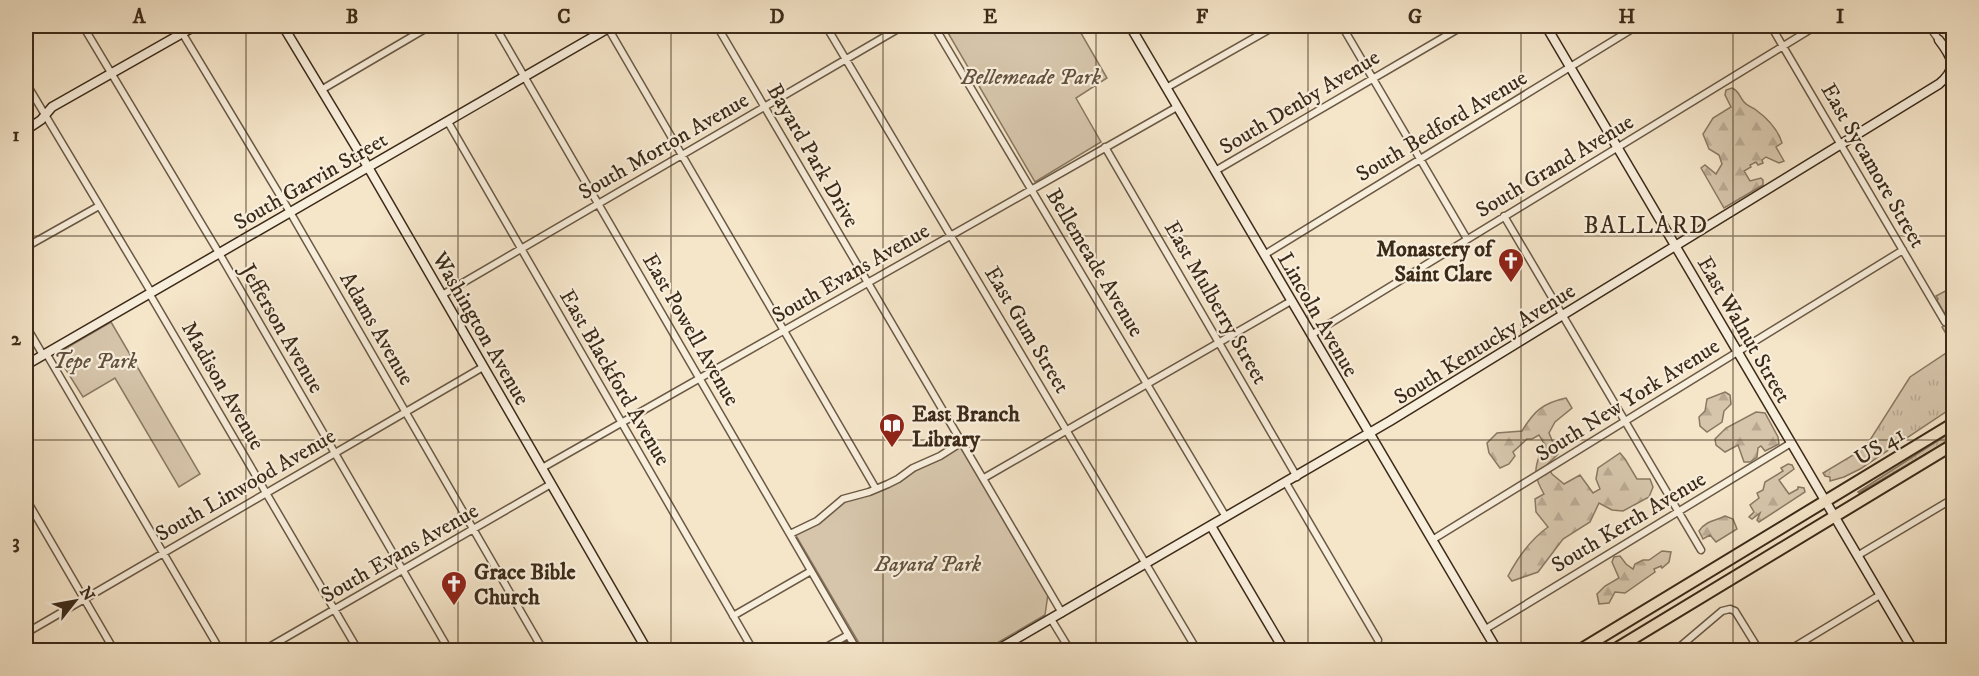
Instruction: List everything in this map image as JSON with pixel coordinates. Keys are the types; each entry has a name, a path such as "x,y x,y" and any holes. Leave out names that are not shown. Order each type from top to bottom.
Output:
{"highway":[{"path":"1929,438 1953,418"},
{"name":"US 41","path":"1580,651 1953,423"},
{"name":"US 41","path":"1614,651 1953,444"},
{"path":"1883,487 1953,453"}],"street":[{"name":"Jefferson Avenue","path":"83,26 219,253 449,651"},
{"path":"26,130 52,108 180,29 195,26"},
{"name":"Washington Avenue","path":"283,26 368,167 646,650"},
{"path":"321,90 430,26"},
{"name":"East Powell Avenue","path":"495,26 857,651"},
{"name":"Bayard Park Drive","path":"717,26 1062,613"},
{"name":"East Gum Street","path":"826,26 1197,651"},
{"name":"South Morton Avenue","path":"442,296 903,26"},
{"name":"Bellemeade Avenue","path":"934,26 1226,517"},
{"name":"Lincoln Avenue","path":"1130,26 1497,651"},
{"path":"1166,88 1275,26"},
{"path":"1342,26 1467,239"},
{"name":"South Denby Avenue","path":"1215,171 1463,26"},
{"name":"East Walnut Street","path":"1546,26 1913,651"},
{"name":"South Bedford Avenue","path":"1264,255 1637,26"},
{"name":"East Sycamore Street","path":"1771,26 1945,322"},
{"name":"South Grand Avenue","path":"1311,335 1816,26"},
{"path":"1929,26 1940,40"},
{"path":"610,27 876,489"},
{"name":"South Garvin Street","path":"26,365 610,27"},
{"name":"Adams Avenue","path":"180,29 290,212 543,651"},
{"name":"South Kentucky Avenue","path":"997,651 1369,434 1944,80 1952,64 1940,40"},
{"name":"Madison Avenue","path":"26,83 358,651"},
{"name":"South Evans Avenue","path":"542,468 1177,107"},
{"name":"East Blackford Avenue","path":"448,122 753,651"},
{"name":"East Mulberry Street","path":"1106,147 1297,477"},
{"path":"26,247 99,206"},
{"path":"1504,216 1701,550"},
{"name":"South New York Avenue","path":"1431,540 1903,250"},
{"path":"984,478 1291,301"},
{"path":"26,326 220,651"},
{"name":"South Linwood Avenue","path":"26,633 483,367"},
{"path":"790,534 817,521 843,499 876,489 898,479 913,468 940,456 962,442"},
{"name":"South Kerth Avenue","path":"1485,630 1791,443"},
{"path":"1286,483 1378,640"},
{"name":"South Evans Avenue","path":"264,651 551,484"},
{"path":"1857,556 1953,498"},
{"path":"26,499 114,651"},
{"path":"1211,526 1284,651"},
{"path":"733,616 811,571"},
{"path":"1789,651 1880,595"},
{"path":"1676,651 1722,611 1730,609 1735,611 1759,651"},
{"path":"1051,619 1070,651"},
{"path":"821,651 848,634"}],"green space":[{"name":"Bellemeade Park","path":"944,26 1082,26 1078,28 1107,78 1076,98 1101,142 1035,182"},
{"path":"1732,88 1738,92 1745,103 1760,113 1775,129 1782,143 1776,147 1784,161 1779,163 1766,157 1762,160 1763,163 1758,165 1756,162 1750,165 1751,167 1744,171 1750,181 1761,178 1763,185 1724,208 1701,168 1705,165 1716,174 1722,164 1719,155 1709,149 1703,134 1713,118 1731,107 1725,95 1726,90"},
{"path":"1953,282 1953,407 1860,469 1830,481 1830,477 1823,473 1865,448 1910,377 1946,353 1948,337 1942,327 1950,323 1936,296 1951,288"},
{"name":"Tepe Park","path":"111,322 200,474 179,487 115,378 83,397 56,354"},
{"path":"1725,392 1730,395 1731,404 1724,411 1722,422 1707,432 1700,426 1699,417 1705,411 1707,399"},
{"path":"1566,398 1572,408 1555,422 1549,433 1558,454 1547,465 1552,474 1564,484 1580,475 1593,493 1600,489 1596,479 1598,468 1620,453 1637,479 1650,479 1653,487 1649,497 1623,511 1612,510 1599,503 1590,522 1563,539 1538,572 1512,581 1508,576 1520,556 1530,543 1548,527 1536,512 1535,499 1544,494 1537,479 1536,466 1540,454 1547,449 1539,435 1527,439 1513,452 1515,456 1509,464 1500,468 1489,453 1487,443 1497,433 1522,431 1540,409 1551,402"},
{"path":"1756,412 1765,413 1778,437 1779,444 1765,451 1761,446 1758,448 1757,457 1750,462 1744,462 1738,445 1725,452 1716,445 1715,439 1726,428"},
{"path":"1953,431 1953,438 1858,492"},
{"name":"Bayard Park","path":"958,447 963,449 1048,594 1045,615 985,650 863,650 795,534 846,499 879,491"},
{"path":"1788,464 1794,469 1779,480 1789,494 1798,487 1804,488 1805,492 1759,522 1757,520 1760,513 1752,519 1749,517 1754,512 1750,505 1759,498 1757,493 1763,490 1765,482 1783,471 1781,468"},
{"path":"1725,516 1733,519 1737,529 1716,542 1710,535 1703,539 1699,531 1701,528"},
{"path":"1662,551 1671,552 1669,562 1662,568 1661,566 1654,569 1655,572 1625,593 1615,592 1609,603 1599,604 1597,594 1619,578 1612,562 1614,557 1620,556 1633,569 1635,564 1649,560"}],"place":[{"name":"Monastery of Saint Clare","path":"1511,284"},
{"name":"East Branch Library","path":"892,449"},
{"name":"Grace Bible Church","path":"454,607"}],"district":[{"name":"BALLARD","path":"1646,225"}]}
